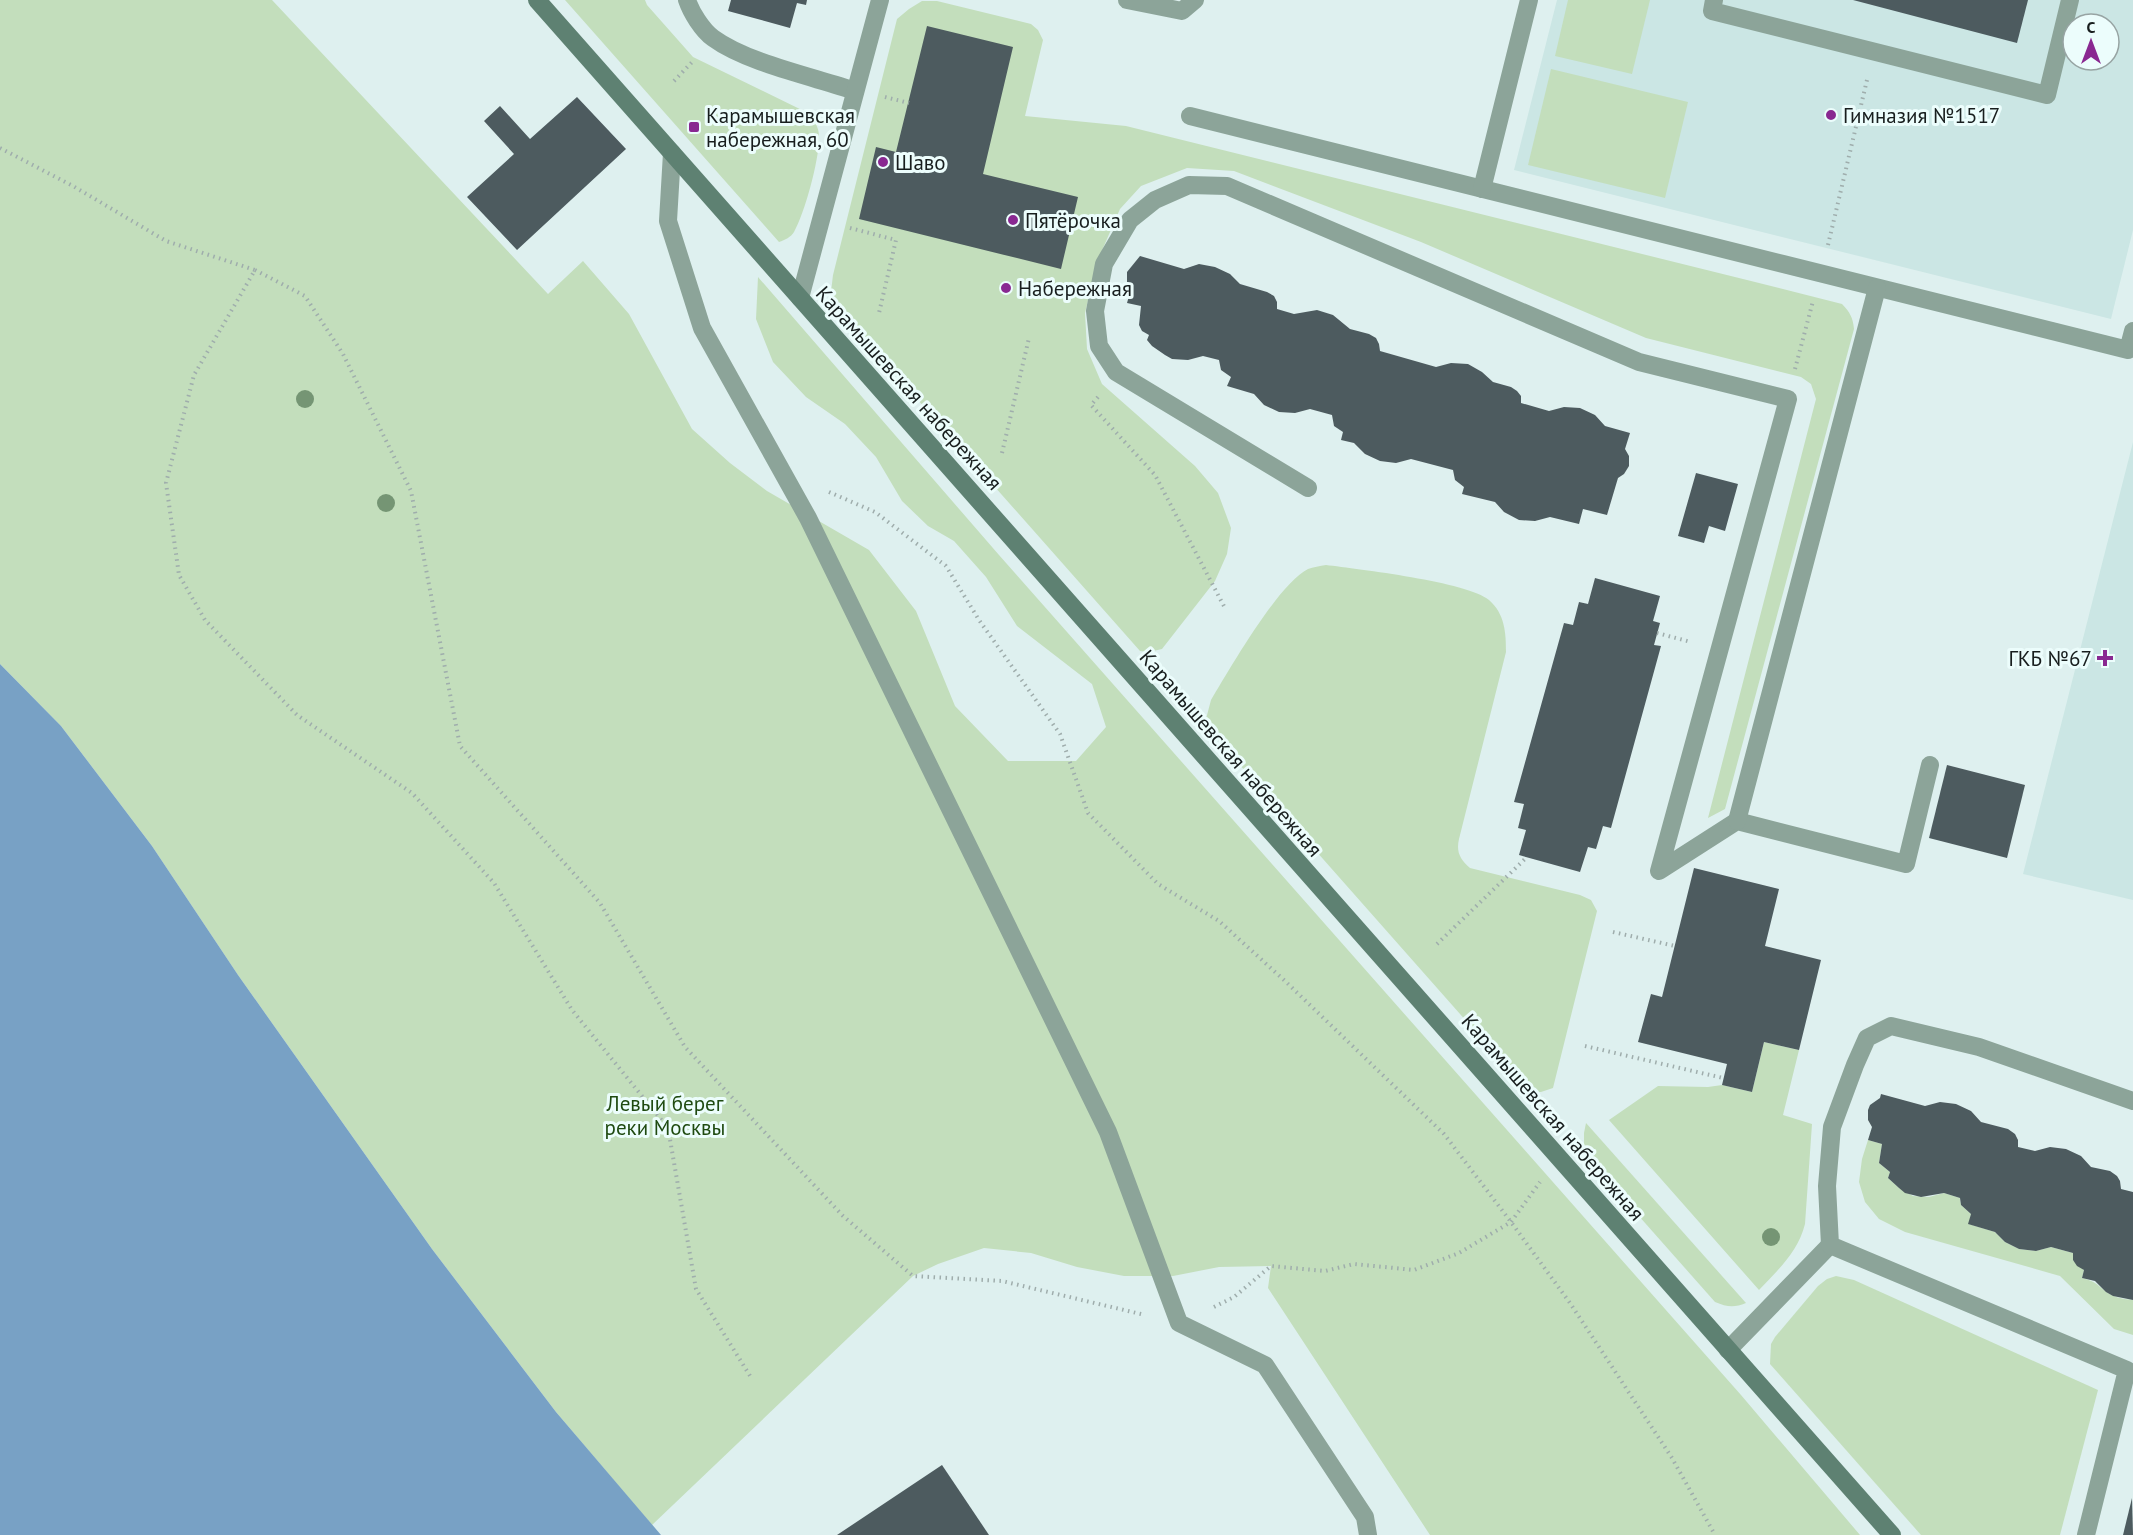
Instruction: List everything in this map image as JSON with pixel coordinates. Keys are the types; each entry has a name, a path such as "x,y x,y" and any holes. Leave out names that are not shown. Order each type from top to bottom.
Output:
{"street":[{"name":"Карамышевская набережная","path":"537,0 1892,1535"}],"lane":[{"path":"687,0 714,38 755,59 855,91"},
{"path":"800,298 880,0"},
{"path":"1127,0 1182,11 1195,0"},
{"path":"1482,189 1529,0"},
{"path":"1714,0 1712,11 2047,95 2070,0"},
{"path":"1190,116 2128,350 2133,331"},
{"path":"672,153 668,220 702,328 786,476 1108,1132 1179,1323 1265,1365 1365,1517 1368,1535"},
{"path":"1308,488 1116,372 1098,346 1095,310 1104,264 1130,220 1155,200 1189,185 1227,186 1639,362 1788,399 1659,871 1737,821 1877,288"},
{"path":"1737,821 1906,864 1930,765"},
{"path":"1728,1350 1830,1245 1827,1186 1832,1127 1867,1038 1891,1026 1979,1047 2133,1101"},
{"path":"1830,1245 2130,1372 2086,1535"}],"path":[{"path":"1788,399 1874,52"},
{"path":"0,148 73,186 166,241 255,270 305,296 344,354 411,490 460,746 600,903 685,1047 843,1216 914,1276 1002,1281 1179,1323 1234,1297 1271,1266 1325,1271 1354,1263 1414,1270 1459,1253 1511,1222 1558,1157"},
{"path":"821,220 896,240 879,313"},
{"path":"255,270 194,375 166,483 179,575 205,620 297,715 412,793 494,883 572,1010 668,1128 696,1289 752,1379"},
{"path":"1002,453 1029,338"},
{"path":"1116,372 1091,405 1155,475 1226,610"},
{"path":"786,476 875,512 946,566 986,629 1060,734 1088,813 1158,885 1220,921 1444,1134 1570,1304 1672,1458 1715,1535"},
{"path":"1437,944 1527,857"},
{"path":"1613,932 1675,946"},
{"path":"1585,1046 1723,1078"}],"shaded area":[{"name":"Гимназия №1517","path":"1557,0 2133,0 2133,230 2111,319 1514,170"},
{"name":"ГКБ №67","path":"2133,442 2133,900 2023,874"}],"green space":[{"name":"Левый берег реки Москвы","path":"0,0 272,0 548,294 583,261 629,314 692,429 730,463 767,491 869,550 916,611 955,706 1008,761 1076,761 1106,727 1092,684 1017,626 986,577 954,541 928,526 902,501 876,457 845,424 806,397 773,362 756,319 758,277 999,555 1741,1395 1860,1535 1430,1535 1268,1288 1271,1266 1219,1267 1173,1276 1124,1276 1077,1267 1031,1253 984,1248 938,1264 913,1276 652,1525 556,1412 432,1249 238,975 152,846 61,726 0,664"},
{"path":"565,0 645,0 693,57 810,114 819,133 819,145 803,212 791,235 779,242"},
{"path":"1568,0 1650,0 1632,74 1555,56"},
{"path":"922,1 937,1 1031,24 1038,30 1043,40 1025,116 1126,126 1842,304 1851,315 1854,329 1725,809 1708,818 1816,399 1811,384 1801,377 1646,338 1421,242 1234,171 1187,168 1141,186 1120,209 1097,262 1085,313 1087,349 1102,384 1195,466 1218,493 1231,528 1227,554 1215,581 1162,649 1149,652 1140,651 833,304 831,292 833,275 897,19"},
{"path":"1551,69 1688,102 1665,198 1528,165"},
{"path":"1326,565 1437,582 1477,593 1489,600 1498,611 1505,631 1506,652 1458,848 1461,858 1470,868 1580,895 1591,900 1597,911 1553,1088 1541,1092 1529,1092 1208,729 1206,719 1211,700 1269,609 1296,577 1308,569"},
{"path":"1764,1042 1799,1050 1783,1115 1812,1124 1805,1224 1802,1234 1786,1260 1759,1290 1609,1120 1658,1086 1722,1085 1752,1092"},
{"path":"1586,1123 1746,1303 1730,1306 1715,1302 1584,1154"},
{"path":"1868,1140 1882,1144 1879,1163 1890,1172 1888,1178 1913,1196 1929,1197 1944,1193 1960,1198 1961,1205 1971,1214 1969,1224 1995,1232 2005,1242 2019,1249 2036,1251 2051,1247 2073,1253 2073,1260 2084,1270 2082,1278 2094,1282 2114,1296 2133,1300 2133,1335 2114,1329 2060,1276 1905,1232 1879,1219 1865,1202 1859,1182 1862,1159"},
{"path":"1836,1276 1854,1280 2098,1390 2060,1535 1921,1535 1770,1364 1771,1344 1775,1337 1818,1286"}],"water":[{"path":"0,664 61,726 152,846 238,975 432,1249 556,1412 661,1535 0,1535"}],"building":[{"path":"731,0 807,0 806,5 797,3 790,28 728,11"},
{"path":"1853,0 2028,0 2017,43"},
{"path":"927,26 1013,47 983,174 1078,197 1061,269 859,219 876,147 896,152"},
{"path":"577,97 626,149 517,250 467,197 514,154 484,121 500,106 530,139"},
{"path":"1140,256 1184,269 1199,264 1215,267 1230,274 1240,284 1274,296 1277,309 1294,314 1317,310 1333,315 1350,329 1376,338 1380,351 1436,367 1451,363 1468,364 1493,382 1517,391 1521,396 1521,403 1549,411 1564,407 1580,408 1595,415 1605,426 1630,433 1625,449 1629,456 1629,466 1618,478 1607,515 1583,509 1579,524 1550,517 1535,521 1519,520 1504,512 1495,502 1462,494 1464,487 1455,480 1453,470 1411,459 1396,463 1380,461 1365,454 1354,443 1341,440 1343,432 1334,426 1332,415 1310,409 1295,413 1279,412 1264,405 1254,394 1227,386 1231,377 1221,370 1219,360 1203,356 1188,360 1172,359 1147,340 1149,335 1142,331 1139,325 1141,306 1127,303 1131,289 1127,282 1127,272"},
{"path":"1696,473 1738,484 1725,531 1709,526 1704,543 1678,536"},
{"path":"1595,578 1660,596 1653,621 1660,623 1654,645 1661,646 1611,828 1603,826 1596,849 1588,847 1580,872 1519,855 1526,830 1518,828 1524,804 1514,802 1564,623 1573,625 1579,602 1588,604"},
{"path":"1947,765 2025,785 2007,858 1929,838"},
{"path":"1694,868 1779,889 1765,946 1821,960 1799,1050 1764,1042 1752,1092 1722,1085 1727,1064 1638,1042 1651,994 1662,997"},
{"path":"1881,1094 1925,1106 1940,1102 1956,1104 1971,1111 1981,1122 2008,1129 2015,1134 2018,1147 2035,1151 2050,1147 2066,1149 2081,1156 2091,1167 2110,1171 2117,1176 2121,1189 2133,1192 2133,1300 2113,1296 2095,1281 2082,1278 2084,1270 2073,1260 2073,1253 2051,1247 2036,1251 2019,1249 2005,1242 1995,1232 1968,1224 1971,1214 1961,1205 1960,1198 1944,1193 1921,1197 1905,1193 1888,1178 1890,1172 1879,1163 1882,1144 1868,1140 1872,1127 1868,1120 1868,1110"},
{"path":"942,1465 989,1535 837,1535"},
{"path":"2132,1498 2133,1535 2123,1535"}],"place":[{"name":"Гимназия №1517","path":"1831,115"},
{"name":"Карамышевская набережная, 60","path":"694,127"},
{"name":"Шаво","path":"883,162"},
{"name":"Пятёрочка","path":"1013,220"},
{"name":"Набережная","path":"1006,288"},
{"name":"ГКБ №67","path":"2105,658"}]}
